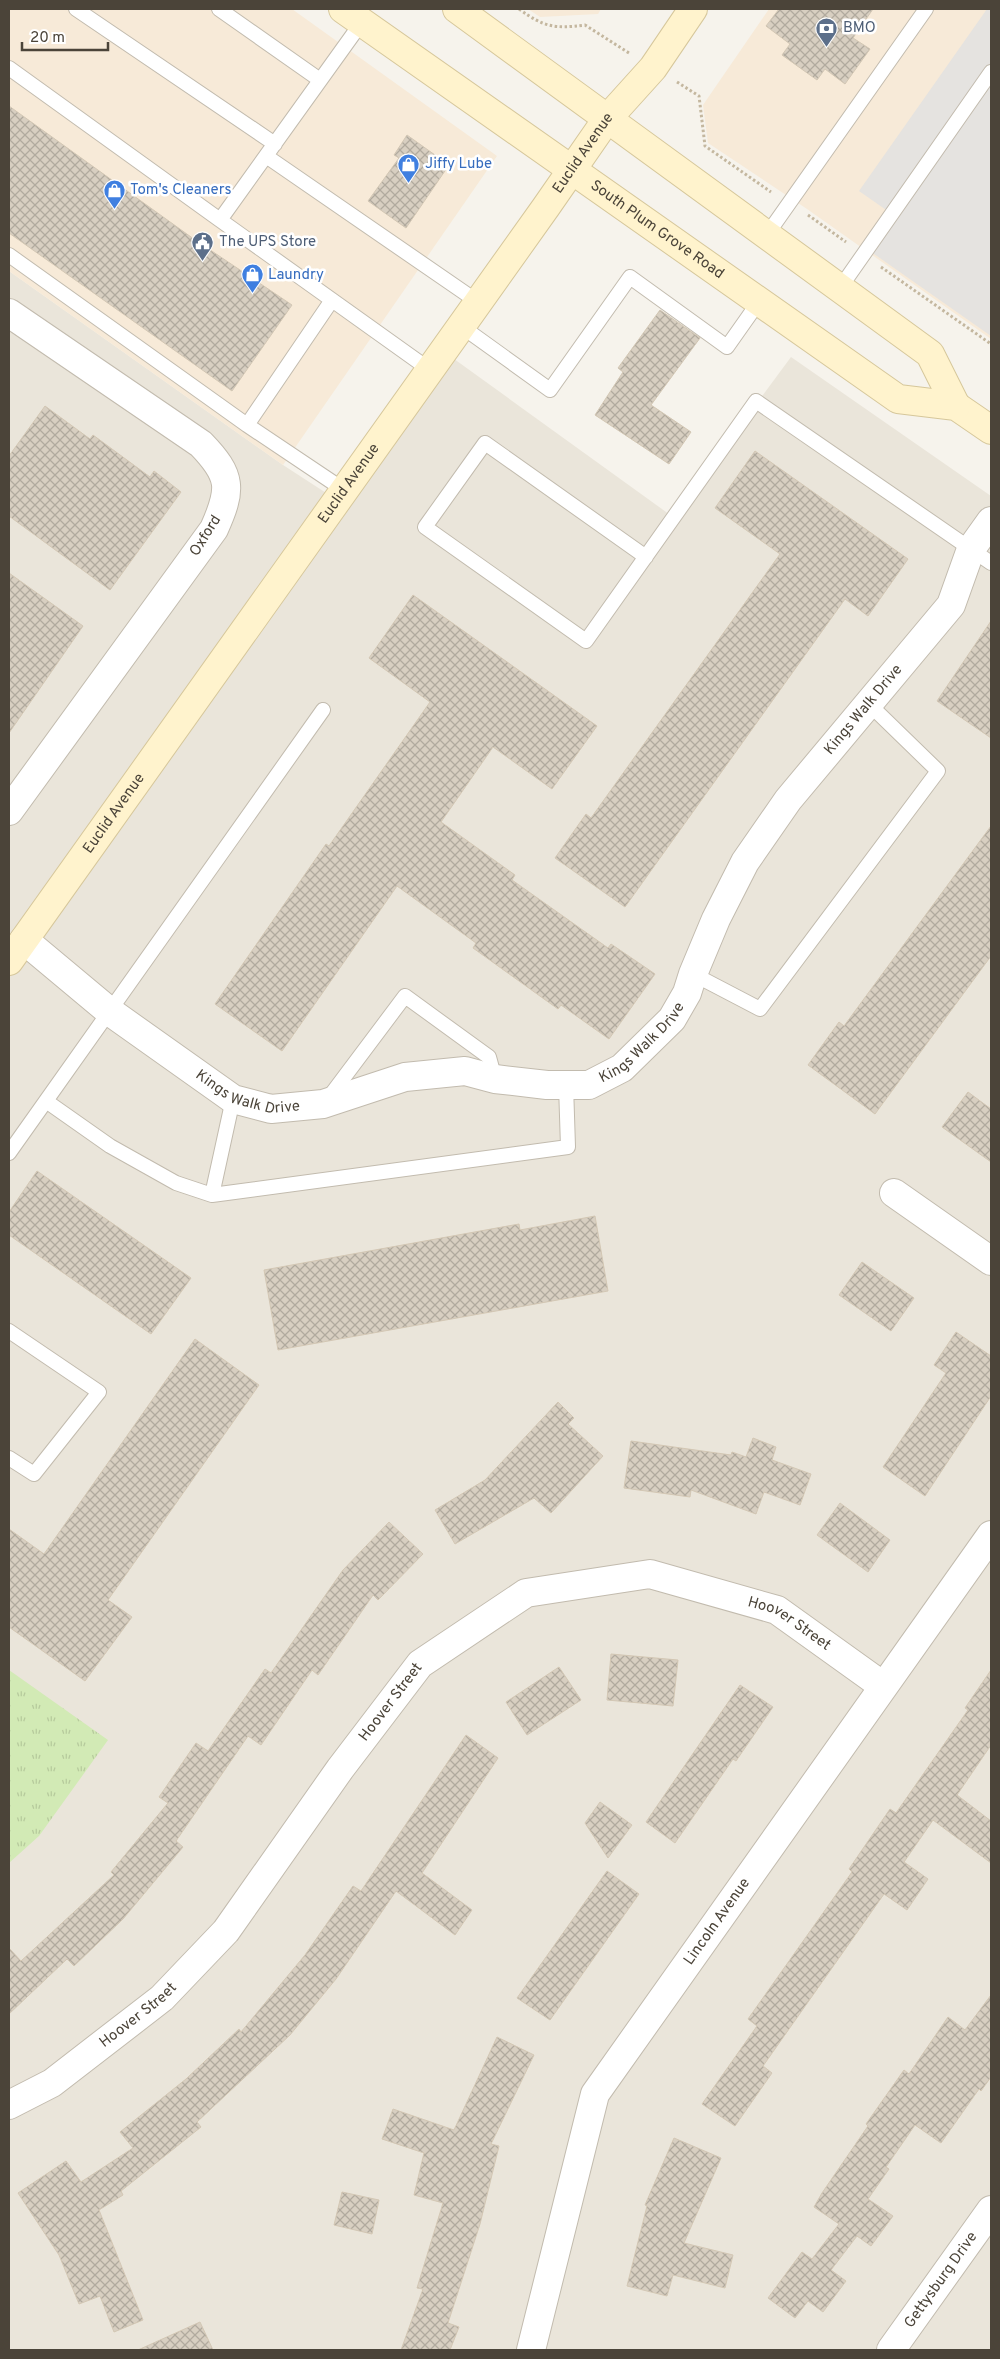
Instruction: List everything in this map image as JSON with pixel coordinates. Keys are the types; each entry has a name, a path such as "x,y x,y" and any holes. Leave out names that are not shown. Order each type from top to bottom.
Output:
{"main road":[{"name":"South Plum Grove Road","path":"457,9 930,354 956,406"},
{"name":"Euclid Avenue","path":"16,951 572,171 607,119 653,68 693,9"},
{"name":"South Plum Grove Road","path":"353,15 758,303 898,399 956,406 991,430"}],"street":[{"name":"Oxford","path":"9,312 201,444 219,463 226,481 225,503 214,529 9,810"},
{"name":"Kings Walk Drive","path":"16,951 109,1011 233,1099 271,1109 324,1104 404,1077 465,1071 495,1079 589,1085 622,1068 672,1019 687,993 693,974 729,891 765,832 788,800 951,605 981,556 991,521"},
{"path":"894,1192 991,1261"},
{"name":"Lincoln Avenue","path":"536,2349 596,2094 991,1535"},
{"name":"Hoover Street","path":"9,2105 52,2082 162,1998 226,1931 340,1769 420,1664 526,1593 650,1574 776,1610 883,1686"},
{"name":"Gettysburg Drive","path":"891,2350 991,2210"}],"lane":[{"path":"76,9 275,144"},
{"path":"220,9 320,80"},
{"path":"766,236 926,9"},
{"path":"220,220 320,80 353,15"},
{"path":"9,68 430,370"},
{"path":"840,288 991,72"},
{"path":"266,156 478,302"},
{"path":"9,256 247,425 344,490"},
{"path":"461,326 550,390 630,277 727,347 758,303"},
{"path":"247,425 332,300"},
{"path":"646,557 485,443 426,527 586,641 646,557 756,401 981,556"},
{"path":"693,974 760,1009 938,771 868,704"},
{"path":"9,1153 323,710"},
{"path":"324,1104 404,996 489,1057 495,1079"},
{"path":"46,1101 110,1146 176,1183 212,1195 568,1147 566,1085"},
{"path":"212,1195 233,1099"},
{"path":"9,1331 99,1392 34,1474 9,1458"}],"path":[{"path":"519,9 540,24 561,28 586,25"},
{"path":"699,96 705,146 788,204 808,214 991,344"}],"shaded area":[{"path":"9,9 292,9 497,156 283,465 9,271"},
{"path":"528,9 601,9 598,14 540,17"},
{"path":"769,9 991,9 991,339 807,209 708,143 703,105"},
{"path":"987,9 991,9 991,336 867,249 892,214 859,191"},
{"path":"9,271 283,465 337,500 443,351 673,517 791,357 991,496 991,2350 9,2350"}],"green space":[{"path":"9,1670 108,1740 39,1836 9,1863"}],"building":[{"name":"BMO","path":"779,9 873,9 853,38 870,49 845,84 825,69 817,80 782,55 790,44 766,26"},
{"path":"9,106 191,237 292,305 232,391 9,233"},
{"name":"Jiffy Lube","path":"407,135 449,165 406,228 368,201 399,158 394,155"},
{"path":"660,310 700,338 651,405 691,432 669,464 595,415 623,372 618,368"},
{"path":"45,406 90,439 93,435 150,477 154,471 181,492 110,590 9,516 9,456"},
{"path":"755,451 908,559 868,616 845,599 625,907 555,858 586,814 591,818 780,554 715,508"},
{"path":"9,573 83,626 9,733"},
{"path":"413,595 597,726 552,789 493,747 441,822 515,875 512,880 608,948 611,944 655,974 609,1039 561,1005 558,1009 473,948 476,943 397,886 282,1051 215,1004 326,844 329,846 430,702 369,658"},
{"path":"991,621 991,738 937,701"},
{"path":"991,826 991,956 875,1114 808,1065 839,1022 844,1026"},
{"path":"968,1092 991,1109 991,1162 942,1127"},
{"path":"37,1171 191,1278 151,1334 9,1235 9,1212"},
{"path":"595,1216 608,1291 278,1350 264,1270 519,1224 520,1230"},
{"path":"862,1262 914,1298 891,1331 839,1295"},
{"path":"956,1332 991,1356 991,1396 925,1496 883,1467 946,1373 934,1365"},
{"path":"195,1339 259,1385 108,1600 132,1617 85,1681 9,1627 9,1529 44,1554"},
{"path":"558,1402 574,1418 568,1424 603,1456 551,1513 534,1498 455,1544 435,1510 485,1480"},
{"path":"753,1438 776,1447 772,1460 811,1474 800,1505 764,1492 756,1514 691,1490 690,1497 624,1488 631,1441 731,1455 732,1452 746,1457"},
{"path":"840,1503 890,1540 868,1572 817,1535"},
{"path":"389,1522 423,1554 378,1600 373,1595 318,1675 312,1670 261,1745 248,1736 176,1841 183,1847 123,1919 74,1966 67,1959 9,2014 9,1948 21,1961 114,1875 111,1872 168,1803 159,1797 196,1743 208,1751 265,1669 271,1673 343,1570"},
{"path":"611,1654 678,1660 673,1706 607,1700"},
{"path":"559,1667 581,1700 527,1735 506,1702"},
{"path":"991,1670 991,1745 957,1795 991,1821 991,1863 933,1820 904,1862 928,1879 907,1910 884,1894 763,2066 772,2073 735,2126 702,2104 757,2026 748,2019 852,1872 849,1869 890,1809 896,1813 968,1710 965,1708"},
{"path":"740,1685 773,1707 736,1761 733,1759 675,1843 646,1822"},
{"path":"466,1735 498,1758 422,1873 472,1910 455,1935 396,1891 336,1979 290,2035 197,2122 201,2127 121,2191 123,2195 99,2210 143,2320 114,2332 100,2296 79,2304 59,2255 18,2193 66,2161 81,2182 133,2148 120,2132 186,2079 239,2029 241,2032 305,1955 353,1886 361,1891"},
{"path":"600,1802 632,1825 608,1858 585,1823"},
{"path":"607,1871 639,1894 550,2020 517,1998"},
{"path":"991,1995 991,2077 981,2091 979,2089 941,2143 915,2125 886,2167 889,2169 868,2199 893,2216 871,2246 857,2236 831,2270 846,2281 823,2312 808,2301 795,2318 768,2298 802,2252 812,2259 839,2224 814,2207 822,2193 868,2126 866,2124 904,2070 909,2074 948,2017 965,2030"},
{"path":"497,2037 534,2055 491,2144 499,2146 480,2224 448,2323 459,2327 450,2350 401,2350 423,2289 417,2288 443,2203 414,2195 424,2153 382,2139 393,2109 454,2130"},
{"path":"674,2138 721,2158 684,2243 733,2255 725,2288 673,2275 667,2296 627,2286 647,2206 645,2205"},
{"path":"342,2192 379,2200 372,2234 334,2225"},
{"path":"200,2322 213,2350 138,2350"}],"place":[{"name":"BMO","path":"827,47"},
{"name":"Jiffy Lube","path":"409,183"},
{"name":"Tom's Cleaners","path":"114,209"},
{"name":"The UPS Store","path":"203,261"},
{"name":"Laundry","path":"252,294"}]}
